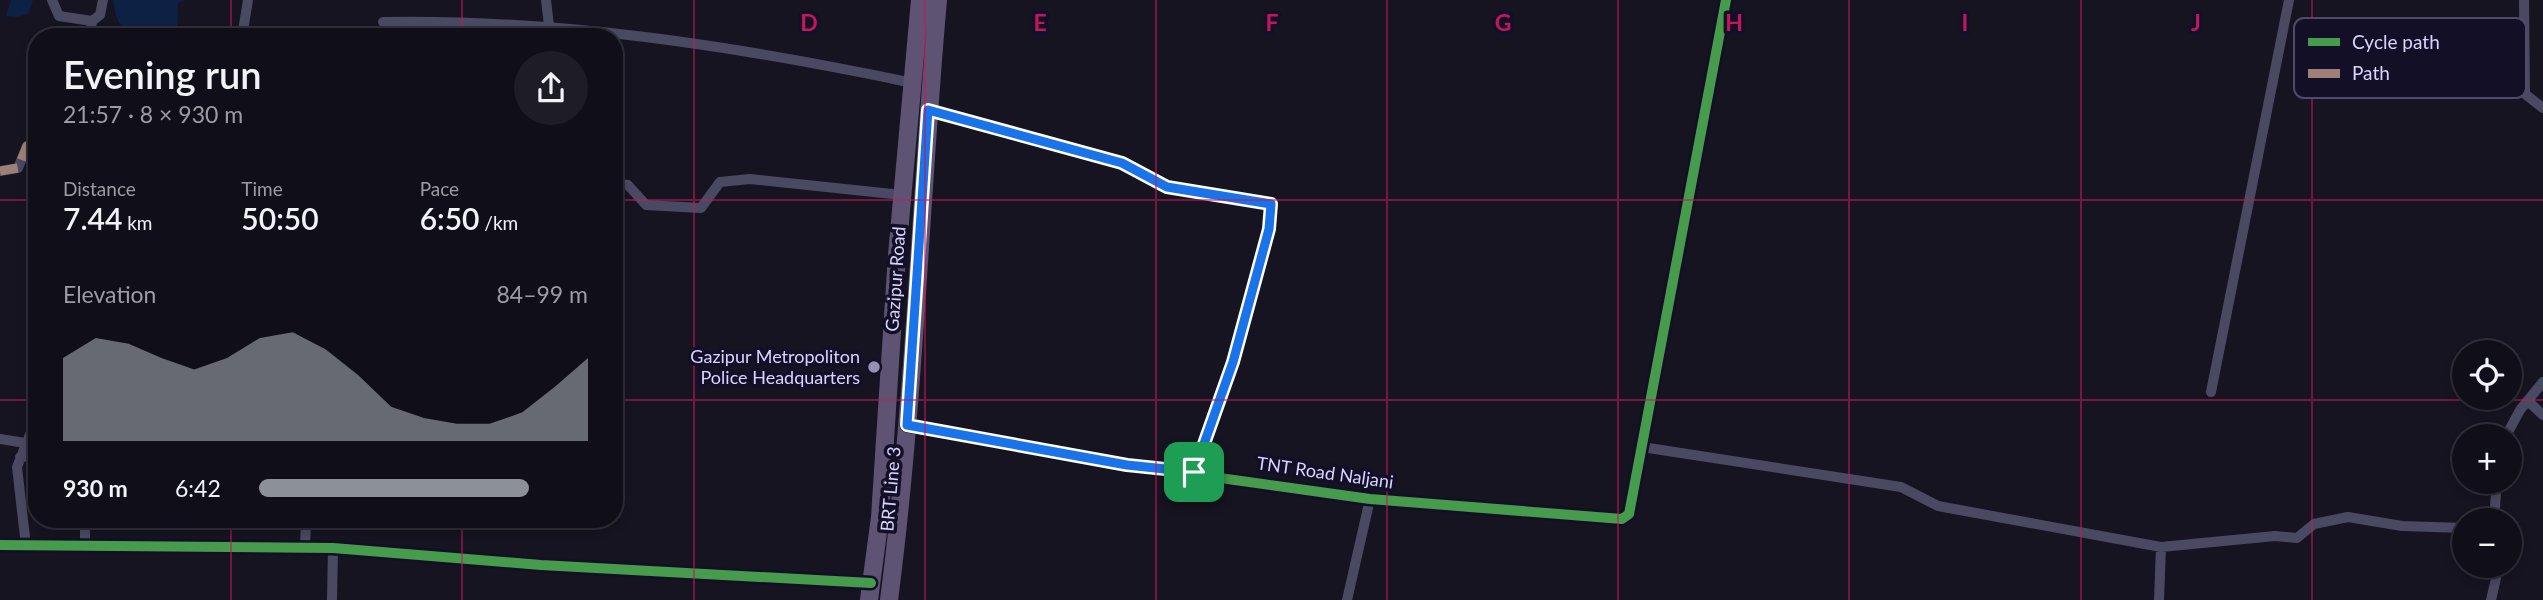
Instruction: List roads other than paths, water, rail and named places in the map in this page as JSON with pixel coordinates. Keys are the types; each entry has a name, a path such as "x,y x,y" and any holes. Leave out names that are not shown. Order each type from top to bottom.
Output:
{"main road":[{"name":"Gazipur Road","path":"870,591 880,517 902,195 920,0"},
{"name":"BRT Line 3","path":"879,600 890,517 929,0"},
{"name":"Gazipur Road","path":"889,600 907,425 938,0"}],"street":[{"path":"51,0 59,16 92,21 100,15 103,0"},
{"path":"244,28 248,0"},
{"path":"547,0 549,26"},
{"name":"TNT Road Naljani","path":"907,425 1127,465 1194,472 1370,499 1622,519 1629,514 1727,0"},
{"path":"2211,392 2289,0"},
{"path":"2524,0 2524,18"},
{"path":"91,28 92,21"},
{"path":"383,22 473,21 565,28"},
{"path":"623,35 781,55 913,83"},
{"path":"2526,95 2543,108"},
{"path":"928,110 1122,163 1167,187 1271,204 1269,229 1233,362 1194,472"},
{"path":"0,171 18,168 28,146"},
{"path":"623,184 628,185 646,205 701,208 720,182 750,179 902,195"},
{"path":"2514,424 2543,383"},
{"path":"2528,401 2543,415"},
{"path":"26,546 18,488 20,457 28,436"},
{"path":"0,439 25,443"},
{"path":"1642,447 1901,488 1938,506 2161,547 2275,536 2297,538 2314,524 2348,517 2402,526 2452,528"},
{"path":"20,457 28,457"},
{"path":"1347,600 1370,499"},
{"path":"85,528 85,548"},
{"path":"305,548 306,528"},
{"path":"0,545 85,548 333,548 870,591"},
{"path":"2159,600 2161,547"},
{"path":"332,600 333,548"},
{"path":"2491,600 2496,578"}],"water":[{"path":"11,0 33,0 29,13 18,17 6,16"},
{"path":"113,0 184,0 178,3 177,28 123,28"}],"place":[{"name":"Gazipur Metropoliton Police Headquarters","path":"874,367"}]}
